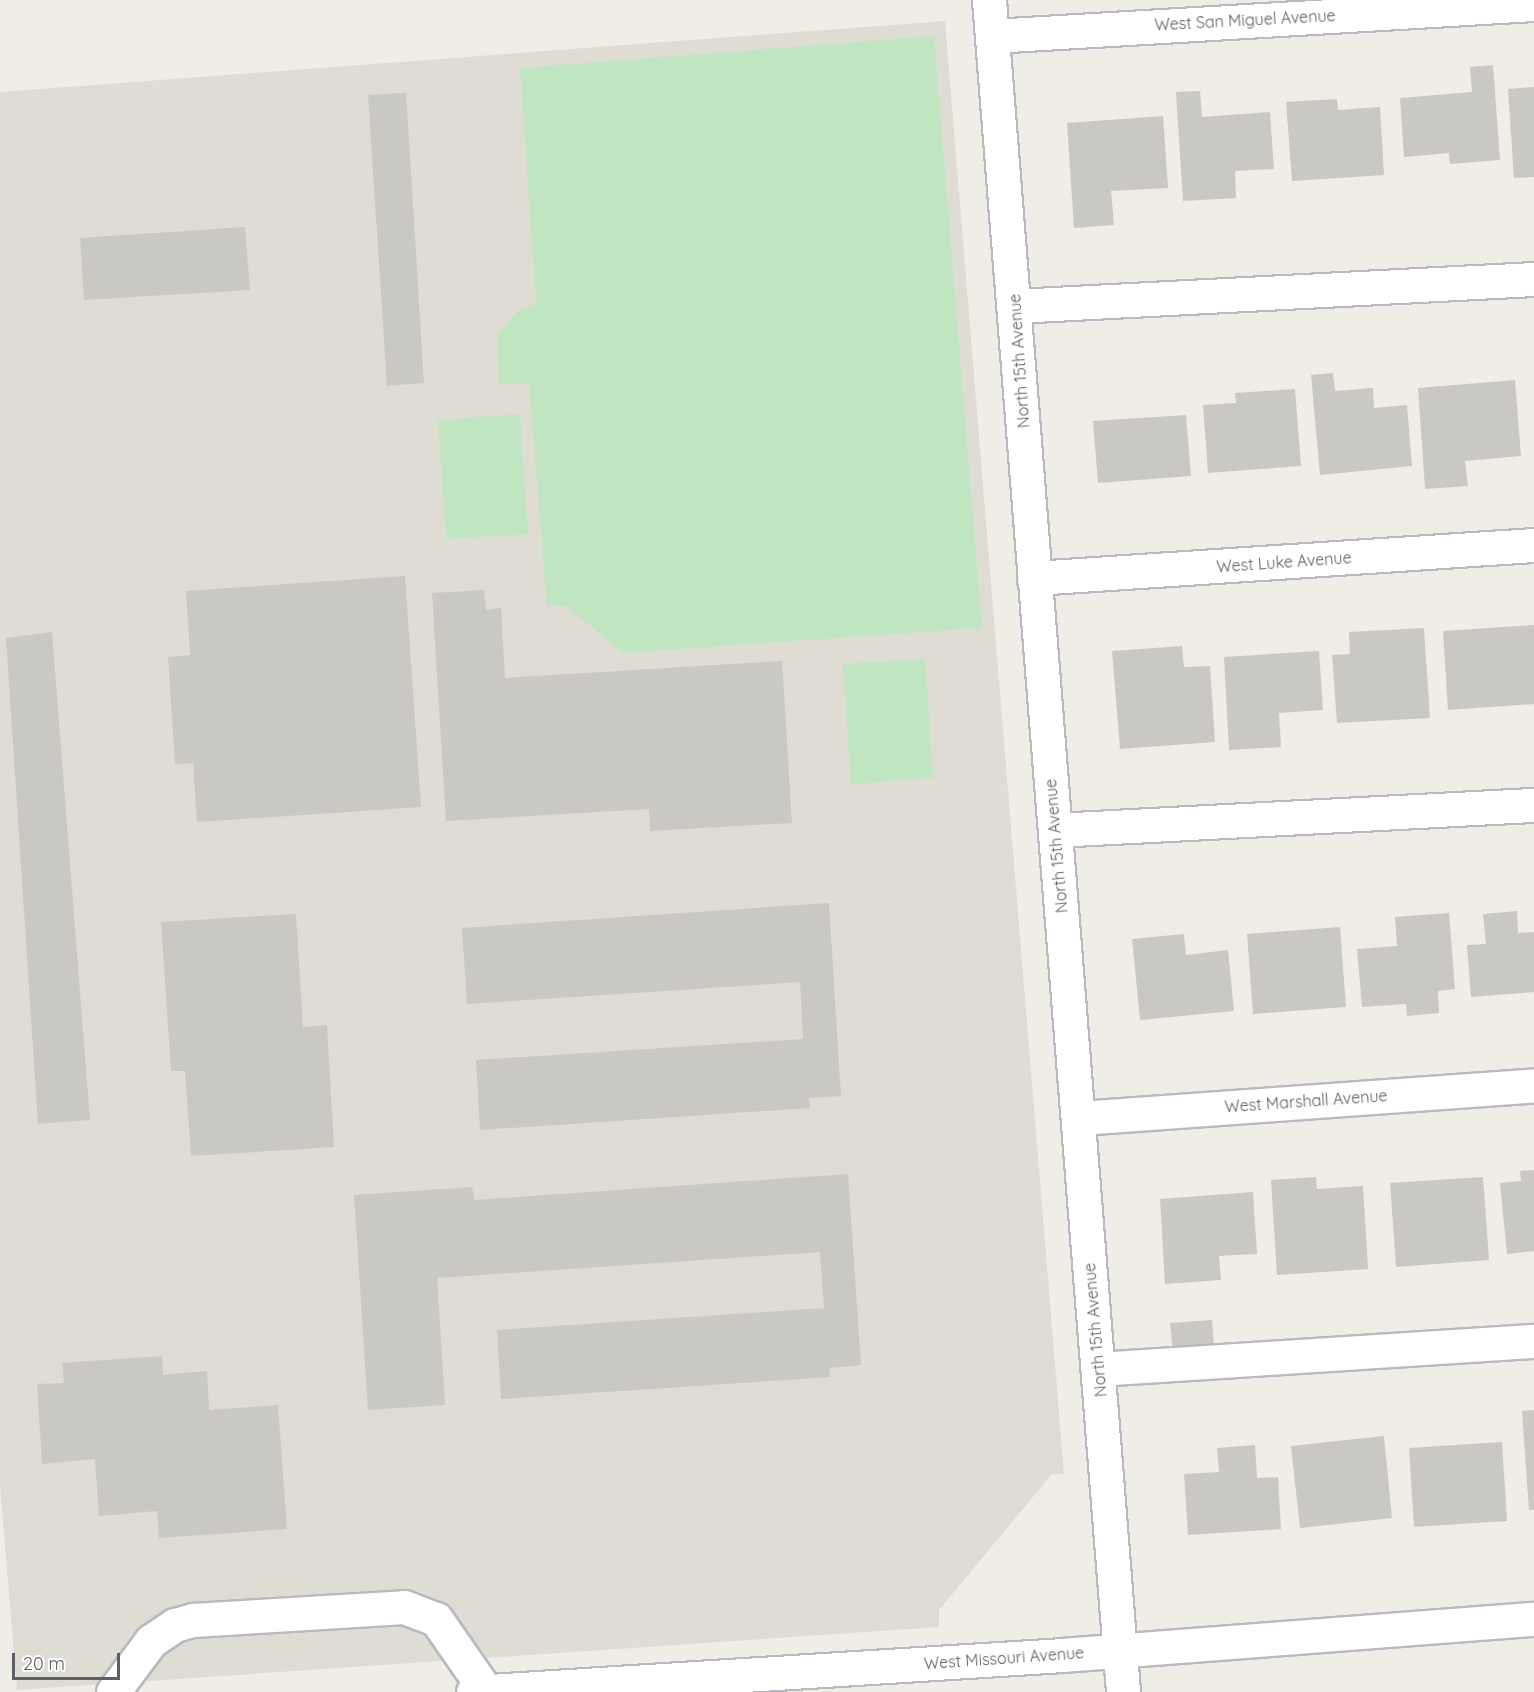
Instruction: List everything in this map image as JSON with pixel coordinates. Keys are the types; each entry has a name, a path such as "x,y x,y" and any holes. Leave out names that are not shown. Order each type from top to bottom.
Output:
{"street":[{"name":"North 15th Avenue","path":"989,0 1123,1692"},
{"name":"West San Miguel Avenue","path":"992,36 1305,8 1534,4"},
{"path":"1015,306 1534,279"},
{"name":"West Luke Avenue","path":"1034,578 1534,545"},
{"path":"1055,830 1534,805"},
{"name":"West Marshall Avenue","path":"1078,1118 1534,1085"},
{"path":"1098,1369 1534,1341"},
{"path":"113,1692 151,1641 175,1625 193,1620 404,1607 436,1619 486,1691"},
{"name":"West Missouri Avenue","path":"473,1692 1120,1650 1534,1619"}],"shaded area":[{"path":"945,21 1064,1474 1052,1474 939,1610 939,1627 17,1690 0,1486 0,92"}],"green space":[{"path":"934,36 982,628 623,653 566,606 547,606 529,385 499,383 497,337 516,313 536,303 520,68"},
{"path":"520,414 528,534 446,539 438,420"},
{"path":"925,659 933,778 851,784 843,664"}],"building":[{"path":"1493,65 1500,160 1450,164 1449,153 1404,157 1400,98 1472,92 1470,67"},
{"path":"1534,87 1534,177 1514,178 1508,89"},
{"path":"1200,91 1202,117 1270,112 1274,169 1235,171 1236,198 1183,201 1176,92"},
{"path":"406,93 424,383 387,386 368,95"},
{"path":"1337,99 1338,110 1380,107 1384,175 1292,181 1286,102"},
{"path":"1163,116 1168,188 1111,191 1114,225 1074,228 1067,123"},
{"path":"245,227 250,290 84,300 80,238"},
{"path":"1333,373 1335,391 1373,388 1374,408 1407,405 1412,466 1320,475 1311,375"},
{"path":"1515,380 1521,456 1465,461 1468,486 1425,489 1418,388"},
{"path":"1295,389 1301,466 1208,473 1203,405 1236,403 1235,393"},
{"path":"1186,415 1191,476 1098,483 1093,421"},
{"path":"405,576 421,807 197,822 193,763 175,764 168,657 190,655 186,591"},
{"path":"484,590 486,610 501,608 505,678 782,661 792,823 650,831 649,809 446,821 432,593"},
{"path":"1534,625 1534,704 1448,710 1443,631"},
{"path":"1424,628 1430,718 1337,723 1332,655 1350,654 1349,632"},
{"path":"52,632 90,1120 38,1124 6,638"},
{"path":"1182,646 1184,667 1210,666 1215,742 1120,749 1112,651"},
{"path":"1319,651 1323,710 1279,713 1281,747 1229,750 1224,657"},
{"path":"829,903 841,1096 809,1098 810,1108 480,1130 476,1060 803,1039 800,982 467,1004 462,928"},
{"path":"1517,911 1518,933 1534,932 1534,992 1471,997 1467,945 1486,944 1483,914"},
{"path":"1449,913 1455,989 1438,991 1439,1013 1407,1016 1406,1004 1362,1007 1357,949 1397,946 1395,917"},
{"path":"296,914 303,1027 327,1025 334,1147 191,1156 185,1071 171,1071 161,922"},
{"path":"1340,927 1346,1007 1253,1014 1247,934"},
{"path":"1184,934 1186,955 1228,950 1234,1011 1140,1020 1132,939"},
{"path":"1534,1170 1534,1251 1507,1254 1500,1183 1521,1181 1520,1171"},
{"path":"848,1174 861,1365 829,1368 830,1377 501,1399 497,1330 824,1308 820,1252 437,1278 445,1405 368,1410 354,1195 472,1187 474,1200"},
{"path":"1316,1177 1317,1189 1363,1186 1368,1269 1277,1275 1271,1180"},
{"path":"1483,1177 1489,1260 1396,1267 1390,1183"},
{"path":"1253,1192 1257,1254 1219,1256 1221,1280 1165,1284 1160,1199"},
{"path":"1212,1320 1214,1347 1173,1350 1170,1323"},
{"path":"162,1356 163,1375 207,1371 209,1410 278,1405 287,1529 159,1538 157,1511 99,1516 95,1459 42,1464 37,1384 64,1383 62,1363"},
{"path":"1534,1410 1534,1510 1529,1510 1522,1411"},
{"path":"1384,1436 1392,1518 1300,1528 1291,1446"},
{"path":"1502,1442 1507,1521 1414,1527 1409,1448"},
{"path":"1255,1445 1257,1478 1278,1477 1281,1529 1188,1535 1184,1474 1219,1472 1217,1448"}]}
